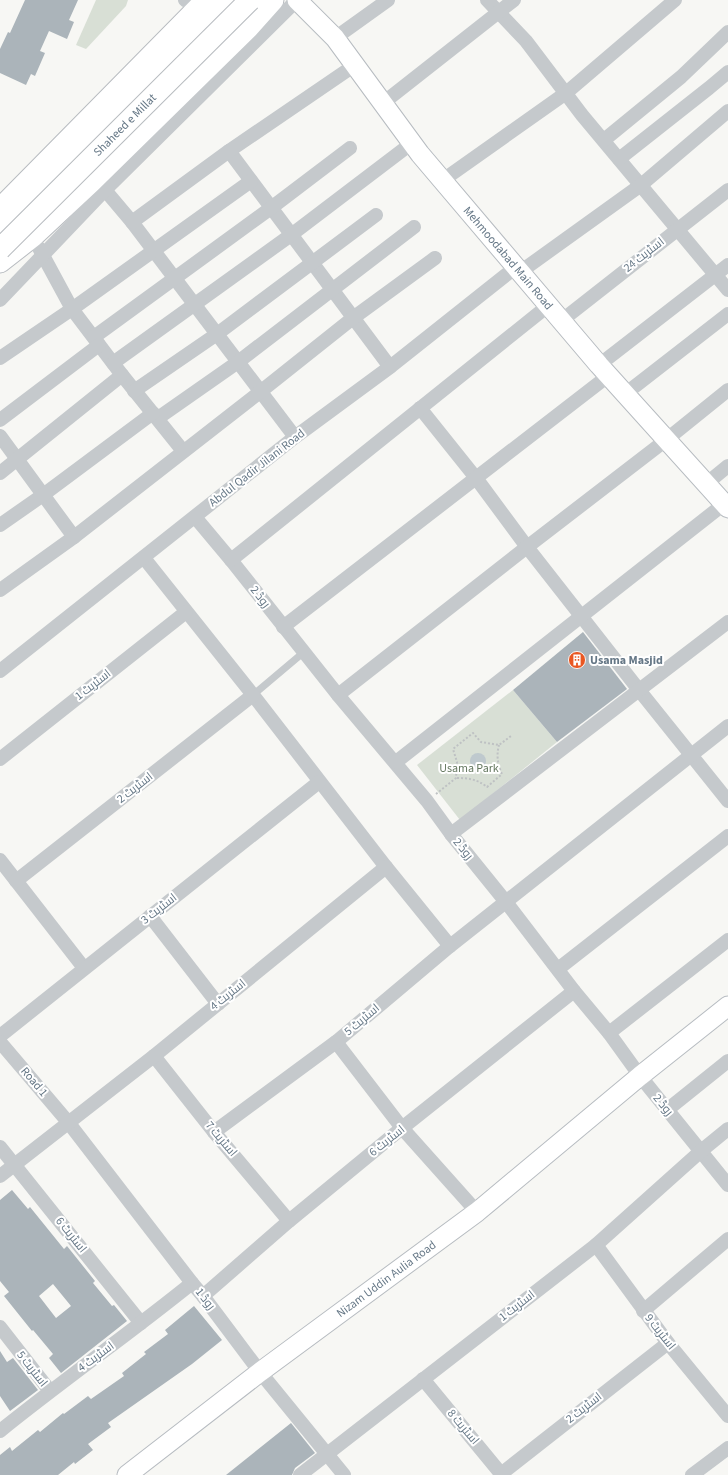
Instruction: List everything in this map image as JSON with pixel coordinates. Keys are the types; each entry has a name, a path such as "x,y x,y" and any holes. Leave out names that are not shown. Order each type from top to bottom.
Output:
{"main road":[{"name":"Shaheed e Millat","path":"0,228 230,0"},
{"path":"244,0 250,13 251,20 248,28"},
{"name":"Shaheed e Millat","path":"0,249 250,0"},
{"path":"0,262 98,186 273,0"},
{"name":"Mehmoodabad Main Road","path":"297,0 335,38 412,144 561,321 726,506"},
{"path":"0,209 196,2"},
{"name":"Nizam Uddin Aulia Road","path":"127,1475 260,1372 477,1212 640,1076 728,1006"}],"street":[{"path":"0,300 43,254 98,186 297,0"},
{"path":"335,38 388,0"},
{"path":"487,0 526,41 619,159 728,290"},
{"path":"383,103 514,0"},
{"path":"443,180 566,93 675,0"},
{"path":"604,140 681,77 728,32"},
{"path":"132,222 229,152 355,65"},
{"path":"619,159 728,72"},
{"name":"Abdul Qadir Jilani Road","path":"2,666 144,558 295,437 390,368 518,270 641,185 728,111"},
{"path":"113,363 292,235 412,144"},
{"path":"0,420 96,341 175,279 350,148"},
{"path":"229,152 390,368"},
{"path":"0,358 72,309 251,180"},
{"path":"98,186 132,222 295,437"},
{"name":"اسٹریٹ 24","path":"561,321 728,190"},
{"path":"134,391 217,334 376,215"},
{"path":"0,525 156,416 238,362 414,227"},
{"path":"32,237 43,254 72,309 134,391 156,416 183,451"},
{"path":"0,590 74,537 354,318 435,258"},
{"path":"283,627 476,478 728,264"},
{"path":"231,560 549,306"},
{"path":"625,394 728,314"},
{"path":"0,473 122,375"},
{"path":"338,695 728,390"},
{"path":"420,408 476,478 527,547 639,690 728,800"},
{"path":"0,436 74,537"},
{"path":"706,484 728,466"},
{"path":"396,762 581,615 726,506"},
{"name":"روڈ 2","path":"194,518 231,560 338,695 396,762 609,1034 640,1076 728,1185"},
{"path":"144,558 253,695 386,867 450,946"},
{"name":"اسٹریٹ 1","path":"0,759 186,612"},
{"path":"451,834 728,622"},
{"name":"اسٹریٹ 2","path":"16,881 253,695"},
{"name":"اسٹریٹ 5","path":"214,1132 336,1042 450,946 728,726"},
{"name":"اسٹریٹ 3","path":"0,1036 319,782"},
{"path":"558,969 728,836"},
{"path":"0,860 84,968"},
{"name":"اسٹریٹ 4","path":"68,1122 154,1056 386,867"},
{"path":"150,916 218,1004"},
{"path":"609,1034 728,940"},
{"name":"اسٹریٹ 6","path":"203,1296 289,1221 402,1128 574,991"},
{"name":"Road 1","path":"0,1042 68,1122"},
{"path":"336,1042 402,1128 477,1212"},
{"name":"اسٹریٹ 7","path":"154,1056 214,1132 289,1221"},
{"path":"667,1110 728,1061"},
{"path":"0,1176 68,1122"},
{"name":"روڈ 1","path":"68,1122 260,1372 344,1475"},
{"name":"اسٹریٹ 1","path":"300,1475 596,1245 701,1151 728,1129"},
{"name":"اسٹریٹ 6","path":"0,1147 142,1324"},
{"path":"643,1311 728,1240"},
{"name":"اسٹریٹ 9","path":"596,1245 643,1311 728,1416"},
{"name":"اسٹریٹ 4","path":"0,1431 50,1391 142,1324 192,1283"},
{"name":"اسٹریٹ 5","path":"0,1327 50,1391"},
{"name":"اسٹریٹ 2","path":"502,1474 668,1343"},
{"name":"اسٹریٹ 8","path":"423,1379 502,1474"},
{"path":"692,1475 728,1448"}],"lane":[{"path":"253,695 304,652"}],"path":[{"path":"456,778 457,762 453,749 473,733 482,742 499,745"},
{"path":"442,790 456,778 474,779 487,787 502,774 499,767 497,753 499,745 511,736"}],"green space":[{"path":"96,0 128,0 126,6 86,49 76,45"},
{"name":"Usama Park","path":"513,690 557,742 460,820 417,765"}],"shaded area":[{"path":"478,753 484,755 486,761 484,767 478,769 472,767 470,761 472,755"}],"building":[{"path":"25,0 78,0 69,20 74,22 67,39 49,31 40,51 45,53 35,76 31,74 26,85 0,73 0,49 8,32 10,33"},
{"name":"Usama Masjid","path":"583,632 627,689 557,742 513,690"},
{"path":"12,1190 28,1209 30,1207 64,1249 67,1246 95,1281 93,1283 127,1321 61,1373 49,1358 53,1354 4,1296 9,1292 0,1281 0,1200","holes":["53,1284 71,1306 56,1318 39,1296"]},
{"path":"194,1306 222,1340 192,1364 108,1423 111,1427 88,1444 93,1450 75,1464 74,1462 58,1475 0,1475 0,1455 10,1447 12,1451 38,1430 40,1432 63,1413 64,1414 88,1396 91,1399 124,1376 122,1373 146,1354 144,1352 168,1334 165,1330"},
{"path":"0,1351 7,1362 13,1358 38,1390 10,1411 0,1396"},
{"path":"291,1423 315,1453 295,1468 292,1475 226,1475"}],"place":[{"name":"Usama Masjid","path":"577,660"}]}
